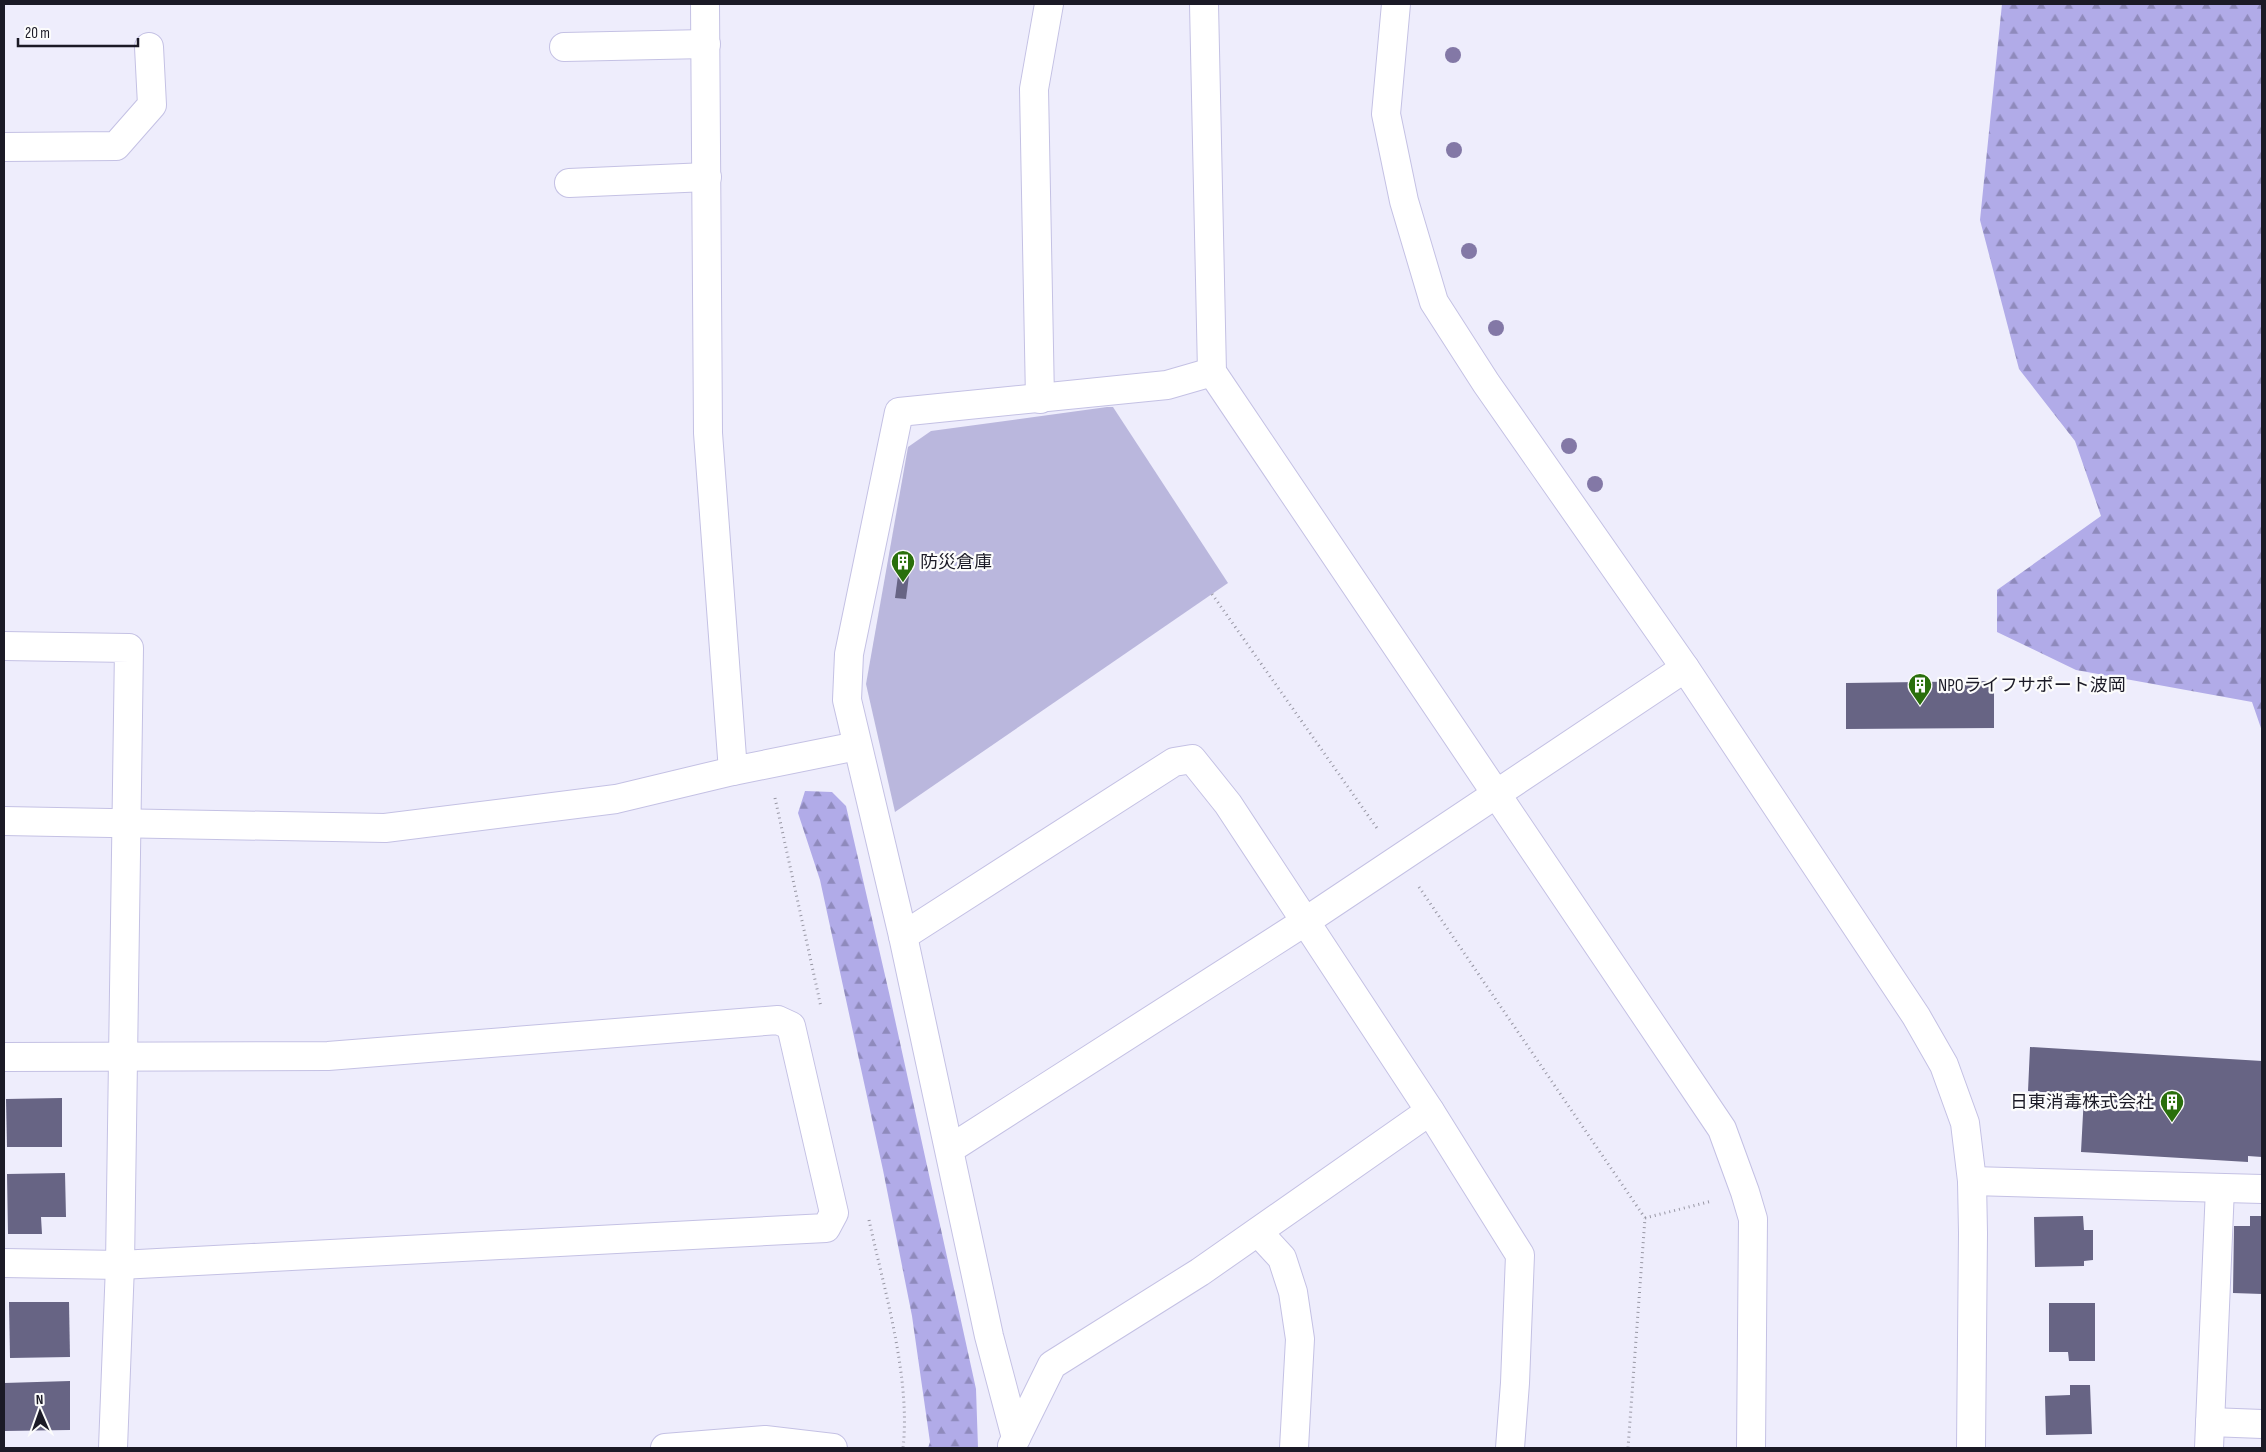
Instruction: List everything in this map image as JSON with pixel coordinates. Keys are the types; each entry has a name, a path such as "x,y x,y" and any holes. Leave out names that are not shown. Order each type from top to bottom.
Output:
{"street":[{"path":"706,4 708,433 733,771"},
{"path":"1040,398 1034,89 1049,4"},
{"path":"1204,4 1212,372 1722,1128 1753,1219 1751,1448"},
{"path":"1396,4 1386,114 1404,200 1434,302 1486,383 1685,668 1916,1016 1944,1065 1965,1123 1972,1181 1971,1448"},
{"path":"564,47 706,44"},
{"path":"4,148 116,146 152,105 149,47"},
{"path":"568,182 706,177"},
{"path":"1014,1443 989,1336 903,936 847,700 850,654 899,412 1167,386 1212,372"},
{"path":"4,646 129,648 120,1265 113,1448"},
{"path":"950,1149 1306,921 1685,668"},
{"path":"4,821 385,828 616,798 733,771 857,746"},
{"path":"903,936 1174,762 1192,759 1228,804 1306,921 1430,1111 1520,1255 1515,1384 1510,1448"},
{"path":"4,1057 328,1056 778,1020 791,1026 834,1213 826,1228 120,1265 4,1263"},
{"path":"1014,1443 1052,1365 1200,1272 1430,1111"},
{"path":"1972,1181 2262,1189"},
{"path":"2220,1188 2209,1435 2262,1424"},
{"path":"1258,1232 1282,1258 1293,1292 1300,1339 1294,1448"},
{"path":"665,1448 765,1440 833,1448"}],"path":[{"path":"1212,594 1400,858 1645,1218 1628,1448"},
{"path":"1645,1218 1745,1192"}],"shaded area":[{"path":"1113,407 1228,583 895,812 866,684 908,447 931,431"}],"green space":[{"path":"2002,4 2262,4 2262,731 2252,702 2076,670 1997,632 1997,590 2101,516 2075,441 2019,369 1980,220"},
{"path":"805,791 832,792 846,806 976,1389 978,1448 928,1448 930,1442 912,1316 883,1170 820,880 798,813"}],"building":[{"name":"防災倉庫","path":"899,568 910,568 906,599 895,598"},
{"name":"NPOライフサポート波岡","path":"1994,681 1994,728 1846,729 1846,683"},
{"name":"日東消毒株式会社","path":"2030,1047 2262,1061 2262,1157 2248,1156 2248,1162 2081,1152 2084,1095 2028,1091"},
{"path":"62,1098 62,1147 7,1147 6,1099"},
{"path":"65,1173 66,1217 41,1217 42,1234 8,1234 7,1174"},
{"path":"2083,1216 2084,1230 2093,1230 2093,1260 2084,1261 2084,1266 2035,1267 2034,1217"},
{"path":"2250,1216 2262,1216 2262,1294 2233,1293 2234,1226 2250,1226"},
{"path":"9,1302 69,1302 70,1357 10,1358"},
{"path":"2049,1303 2095,1303 2095,1361 2069,1361 2068,1352 2049,1352"},
{"path":"70,1381 70,1430 4,1431 4,1383"},
{"path":"2070,1385 2090,1385 2092,1434 2046,1435 2045,1396 2070,1395"}],"place":[{"name":"防災倉庫","path":"903,583"},
{"name":"NPOライフサポート波岡","path":"1920,706"},
{"name":"日東消毒株式会社","path":"2172,1123"}]}
